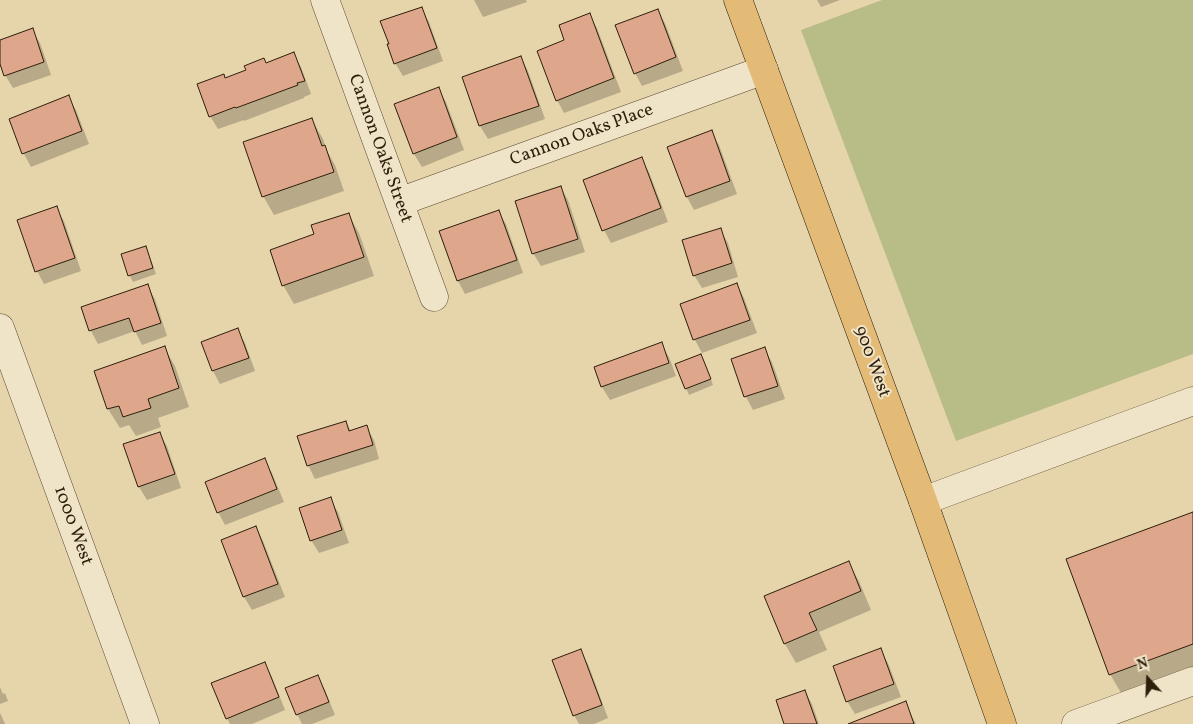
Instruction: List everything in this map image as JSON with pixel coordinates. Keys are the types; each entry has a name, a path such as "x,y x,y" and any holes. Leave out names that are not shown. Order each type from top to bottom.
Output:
{"main road":[{"name":"900 West","path":"738,0 923,501 1002,724"}],"street":[{"name":"Cannon Oaks Street","path":"325,0 434,297"},
{"name":"Cannon Oaks Place","path":"399,202 764,70"},
{"name":"1000 West","path":"0,328 7,369 145,724"},
{"path":"923,501 1193,401"},
{"path":"1076,724 1193,681"}],"green space":[{"path":"882,0 1193,0 1193,354 956,441 801,30"}],"building":[{"path":"422,7 437,48 394,64 380,21"},
{"path":"658,9 676,57 634,74 615,25"},
{"path":"590,13 614,78 556,101 537,51 564,40 559,25"},
{"path":"33,28 44,62 4,76 0,64 0,40"},
{"path":"294,52 305,81 209,117 197,84 224,74 225,78 246,70 244,66 264,58 266,63"},
{"path":"521,56 539,106 479,126 462,77"},
{"path":"439,87 457,137 413,154 394,104"},
{"path":"69,95 82,131 22,154 9,119"},
{"path":"312,118 322,146 325,145 334,172 262,197 243,142"},
{"path":"712,130 730,181 686,197 667,147"},
{"path":"642,157 661,208 602,231 583,180"},
{"path":"561,186 578,239 532,254 515,201"},
{"path":"57,206 75,258 35,272 17,220"},
{"path":"499,210 517,260 457,281 439,231"},
{"path":"349,213 364,257 282,286 270,250 314,234 311,225"},
{"path":"721,228 732,263 693,276 682,240"},
{"path":"146,246 153,268 128,276 121,254"},
{"path":"737,283 750,320 693,340 680,304"},
{"path":"148,284 161,323 134,332 129,318 89,331 81,307"},
{"path":"238,328 249,358 212,371 201,342"},
{"path":"662,342 669,363 601,387 594,367"},
{"path":"165,346 179,388 148,399 151,408 123,417 119,406 107,409 94,371"},
{"path":"765,347 778,386 744,397 731,359"},
{"path":"701,354 711,379 685,389 675,364"},
{"path":"346,421 349,431 367,425 373,445 307,466 297,436"},
{"path":"160,432 175,474 138,487 123,444"},
{"path":"265,458 277,489 217,513 205,482"},
{"path":"331,497 342,530 310,541 299,508"},
{"path":"1193,512 1193,644 1109,675 1066,559"},
{"path":"256,526 278,584 243,597 221,540"},
{"path":"849,561 861,591 809,613 817,630 784,644 764,596"},
{"path":"881,648 894,684 846,702 833,666"},
{"path":"581,649 602,705 573,716 552,660"},
{"path":"265,662 279,697 226,719 211,683"},
{"path":"318,675 329,702 296,715 285,688"},
{"path":"805,690 817,724 784,724 776,700"},
{"path":"906,701 914,724 848,724"}]}
